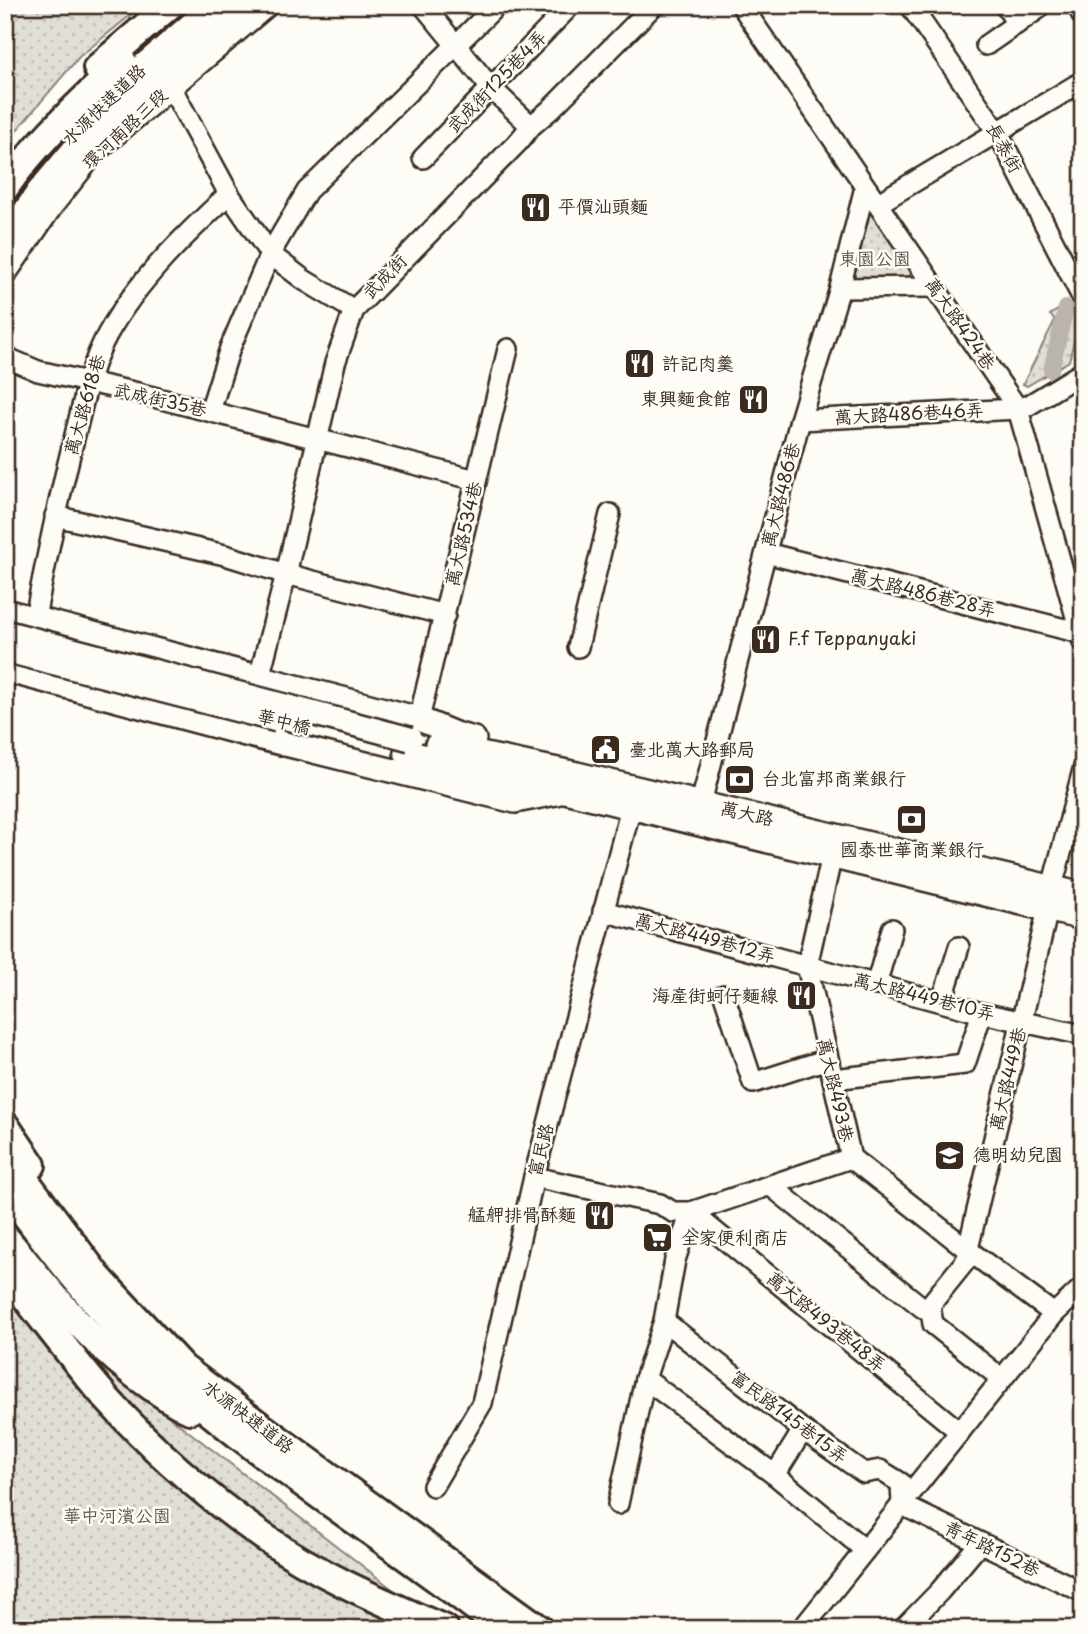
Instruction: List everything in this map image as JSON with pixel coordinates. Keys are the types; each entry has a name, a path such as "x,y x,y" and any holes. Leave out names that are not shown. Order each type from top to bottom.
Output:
{"highway":[{"path":"8,174 118,48 170,5"},
{"name":"水源快速道路","path":"8,174 76,106 188,5"},
{"name":"水源快速道路","path":"5,217 31,180 76,130 131,76 216,5"},
{"path":"5,243 40,192 88,135 247,5"},
{"path":"5,1125 68,1218 148,1315 183,1368"},
{"name":"水源快速道路","path":"5,1153 98,1278 183,1368 540,1629"},
{"name":"水源快速道路","path":"5,1187 102,1309 148,1358 256,1450 460,1595 503,1629"},
{"path":"5,1237 69,1315 111,1355 181,1407 222,1420"},
{"path":"5,1271 108,1400 145,1439 204,1493 266,1539 330,1576 445,1629"}],"main road":[{"path":"5,611 259,678 412,737"},
{"name":"華中橋","path":"5,632 412,737"},
{"name":"華中橋","path":"5,650 412,737"},
{"path":"5,670 245,734 515,801 564,781"},
{"name":"萬大路","path":"412,737 564,781 631,807 832,855 1050,898 1083,895"},
{"name":"萬大路","path":"564,781 701,803 1050,898 1083,918"}],"street":[{"name":"環河南路三段","path":"5,276 53,206 96,152 269,5"},
{"path":"423,5 491,88 531,126"},
{"path":"210,411 230,348 270,254 307,191 497,5"},
{"name":"武成街125巷4弄","path":"423,158 571,5"},
{"name":"武成街","path":"259,678 335,363 354,310 531,126 654,5"},
{"name":"萬大路424巷","path":"741,5 1018,409 1082,637"},
{"name":"長泰街","path":"910,5 998,133 1083,299"},
{"path":"1006,5 1017,24"},
{"path":"1077,5 1083,17"},
{"path":"986,45 1038,9"},
{"path":"877,204 1083,81"},
{"path":"171,87 229,194 270,254 304,280 354,310"},
{"name":"萬大路486巷","path":"701,803 800,420 840,288 865,187"},
{"name":"萬大路618巷","path":"34,618 55,516 88,383 106,336 129,302 185,235 229,194"},
{"path":"840,288 934,287"},
{"name":"萬大路534巷","path":"412,737 445,615 508,349"},
{"name":"武成街35巷","path":"5,357 38,371 210,411 476,480"},
{"path":"1018,409 1083,372"},
{"name":"萬大路486巷46弄","path":"800,420 1018,409"},
{"path":"578,647 610,514"},
{"path":"55,516 225,555 286,574 445,615"},
{"name":"萬大路486巷28弄","path":"766,553 1082,637"},
{"path":"1050,898 1083,770"},
{"name":"富民路","path":"433,1486 482,1403 534,1177 631,807"},
{"name":"萬大路493巷","path":"832,855 807,966 851,1158 1054,1314"},
{"name":"萬大路449巷","path":"970,1251 1050,898"},
{"name":"萬大路449巷12弄","path":"603,911 807,966"},
{"path":"876,985 892,929"},
{"path":"942,1001 959,947"},
{"name":"萬大路449巷10弄","path":"807,966 982,1013 1083,1035"},
{"path":"724,995 753,1083 828,1059"},
{"path":"833,1079 965,1064 982,1013"},
{"path":"534,1177 660,1204 673,1212 691,1212 851,1158"},
{"path":"771,1186 923,1308"},
{"path":"618,1504 645,1379 664,1321 675,1260 691,1212"},
{"name":"萬大路493巷48弄","path":"691,1212 960,1432"},
{"path":"970,1251 930,1305 933,1325 1002,1379"},
{"path":"802,1629 1054,1314 1083,1286"},
{"name":"富民路145巷15弄","path":"664,1321 803,1430 864,1473 880,1470 901,1483 902,1505"},
{"path":"645,1379 775,1475 865,1550"},
{"path":"775,1475 803,1430"},
{"name":"青年路152巷","path":"902,1505 1083,1592"},
{"path":"903,1629 940,1591 980,1543"}],"green space":[{"path":"5,5 143,5 79,57 5,144"},
{"name":"東園公園","path":"873,213 912,270 907,282 853,285 845,275 861,217"},
{"path":"1076,298 1082,309 1069,361 1027,386 1023,384 1055,320 1050,315"},
{"name":"華中河濱公園","path":"5,1241 122,1380 444,1629 5,1629"}],"waterway":[{"path":"1051,370 1066,308"}],"place":[{"name":"平價汕頭麵","path":"535,207"},
{"name":"許記肉羹","path":"639,364"},
{"name":"東興麵食館","path":"754,399"},
{"name":"F.f Teppanyaki","path":"765,639"},
{"name":"臺北萬大路郵局","path":"606,750"},
{"name":"台北富邦商業銀行","path":"739,779"},
{"name":"國泰世華商業銀行","path":"912,819"},
{"name":"海產街蚵仔麵線","path":"801,996"},
{"name":"德明幼兒園","path":"950,1155"},
{"name":"艋舺排骨酥麵","path":"599,1215"},
{"name":"全家便利商店","path":"658,1238"}]}
